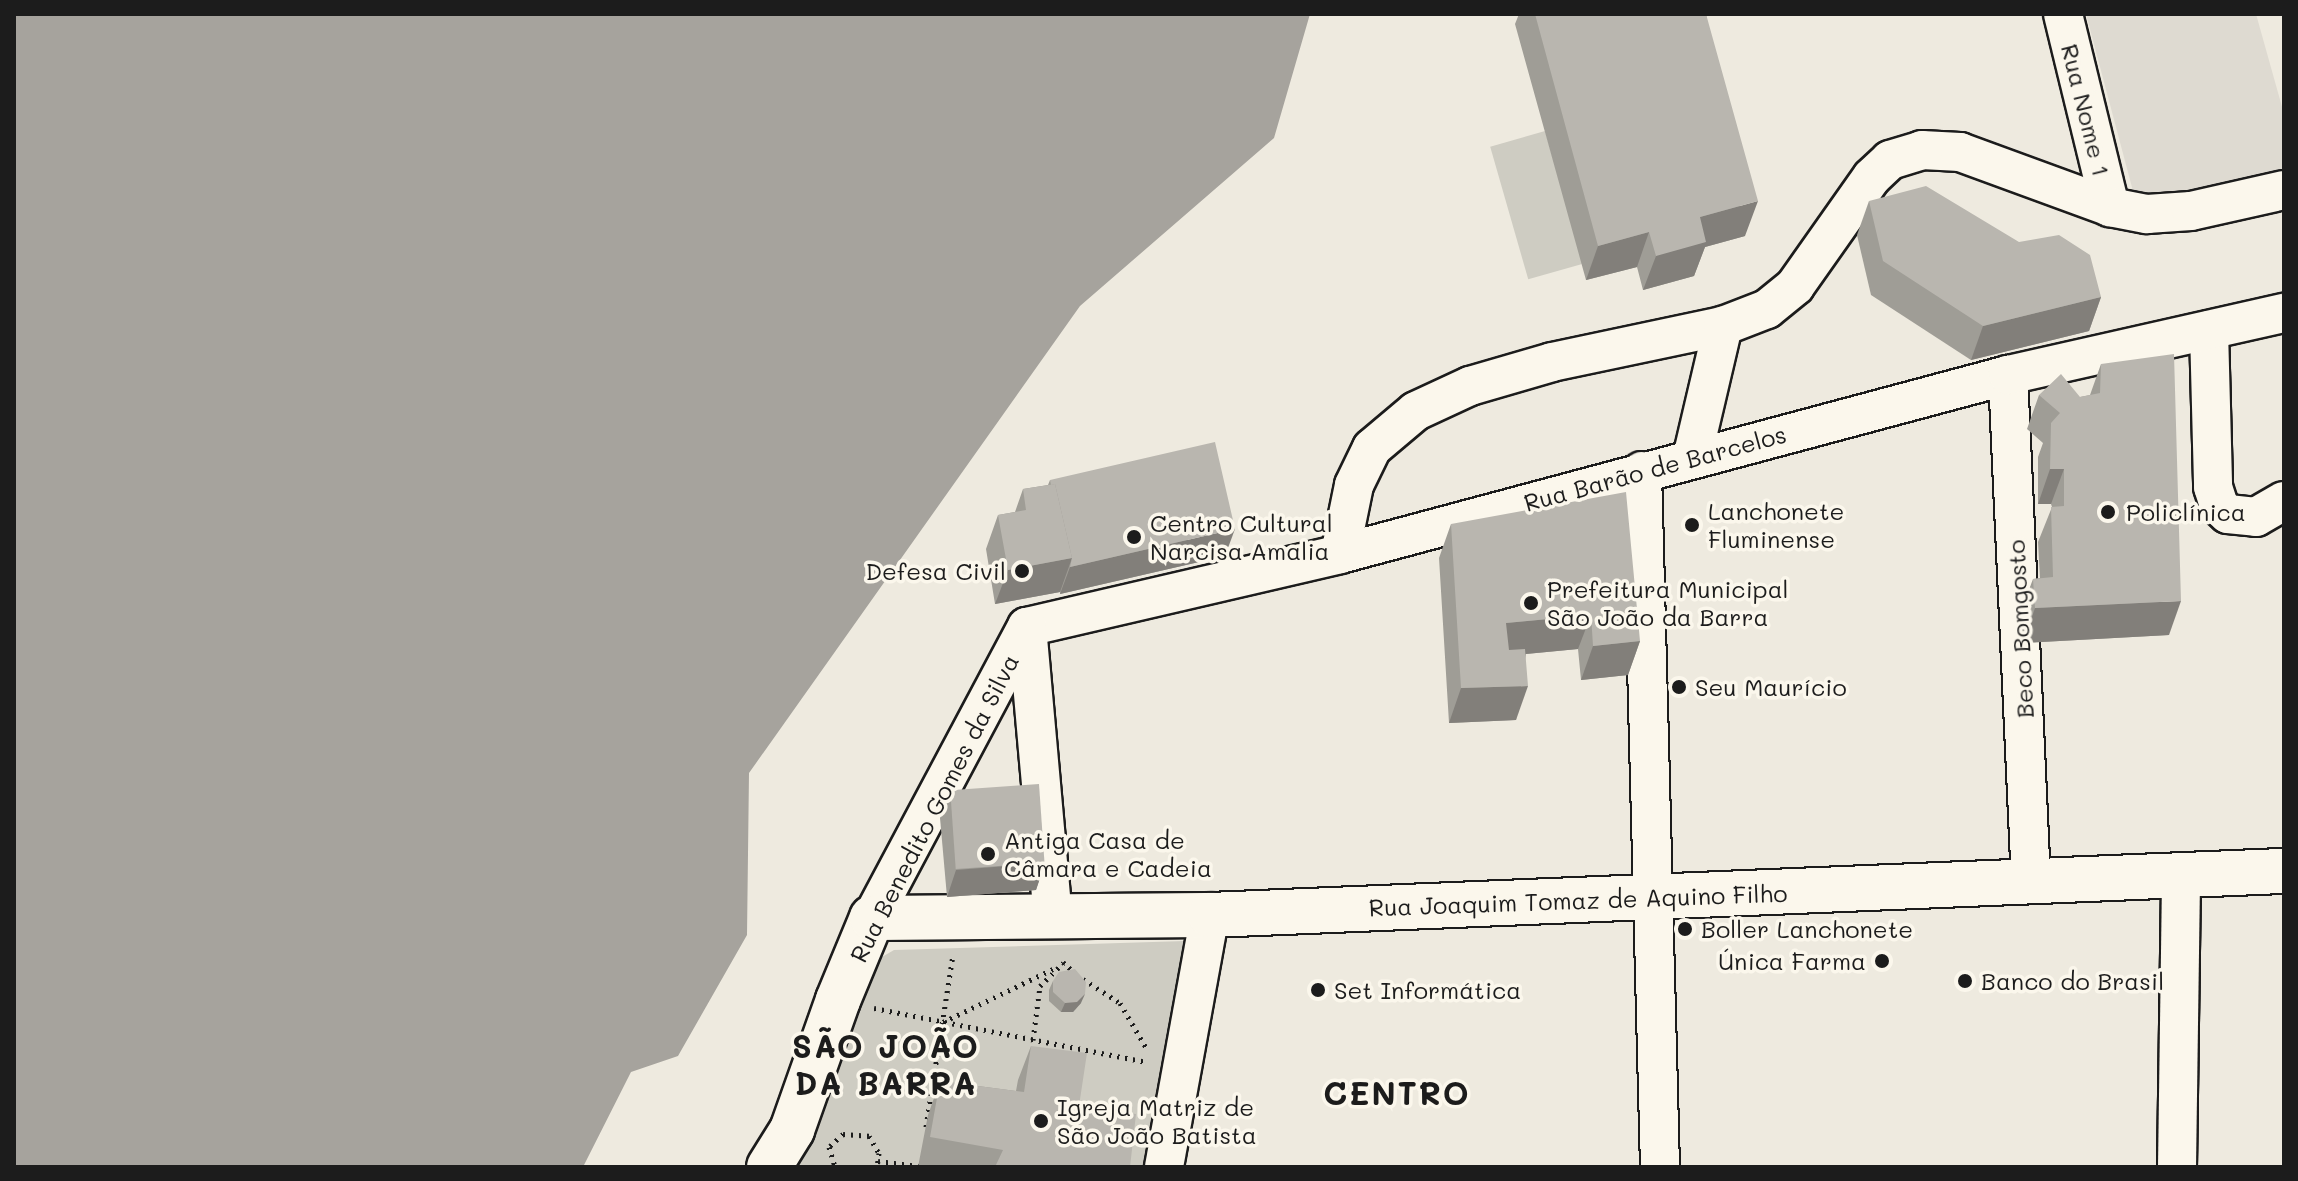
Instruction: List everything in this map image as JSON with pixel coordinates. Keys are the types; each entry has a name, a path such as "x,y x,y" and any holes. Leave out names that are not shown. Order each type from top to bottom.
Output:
{"main road":[{"name":"Rua Joaquim Tomaz de Aquino Filho","path":"872,918 1210,915 2284,871"},
{"name":"Rua Benedito Gomes da Silva","path":"769,1167 792,1130 838,1000 872,918"}],"street":[{"name":"Rua Nome 1","path":"2063,14 2110,207"},
{"path":"1340,554 1354,485 1372,448 1416,411 1470,386 1552,362 1723,326 1767,309 1795,286 1872,177 1890,160 1922,150 1960,152 2110,207 2147,214 2191,211 2284,190"},
{"name":"Rua Barão de Barcelos","path":"1027,627 1340,554 2008,375 2284,313"},
{"path":"1692,458 1723,326"},
{"path":"2209,330 2213,487 2219,506 2240,518 2256,517 2284,501"},
{"name":"Beco Bomgosto","path":"2008,375 2031,882"},
{"path":"1642,471 1660,1167"},
{"path":"1027,627 1061,918"},
{"name":"Rua Benedito Gomes da Silva","path":"872,918 1027,627"},
{"path":"2177,1167 2181,874"},
{"path":"1164,1167 1210,915"}],"path":[{"path":"923,1141 959,918"},
{"path":"1033,1040 1040,986 1061,964 1061,918"},
{"path":"942,1022 1061,964"},
{"path":"838,1000 1156,1063 1120,1003 1099,993 1061,964"},
{"path":"1065,1057 1067,1046"},
{"path":"835,1167 829,1147 843,1134 869,1136 879,1153 878,1164 919,1166 921,1153"}],"shaded area":[{"path":"14,14 1310,14 1274,138 1080,306 749,773 747,935 678,1056 631,1072 583,1167 14,1167"},
{"path":"2086,14 2256,14 2284,114 2284,175 2156,205 2134,195"},
{"path":"1545,131 1583,264 1528,279 1490,147"},
{"path":"1185,941 1195,955 1150,1167 791,1167 870,964 894,950"}],"building":[{"path":"1535,14 1706,14 1758,201 1700,217 1706,242 1656,256 1649,232 1598,246"},
{"path":"1926,186 2019,242 2059,235 2090,255 2101,297 1983,326 1883,261 1869,201"},
{"name":"Policlínica","path":"2174,354 2181,601 2035,608 2033,579 2053,577 2051,507 2064,506 2064,469 2050,469 2051,423 2060,413 2039,395 2061,374 2080,397 2100,393 2101,364"},
{"name":"Centro Cultural Narcisa Amalia","path":"1215,442 1235,529 1070,567 1072,558 1055,484 1051,485 1050,480"},
{"path":"1055,484 1072,558 1008,570 998,515 1026,510 1023,489"},
{"name":"Prefeitura Municipal São João da Barra","path":"1626,492 1640,641 1593,646 1591,615 1506,623 1509,650 1525,649 1528,686 1461,688 1451,524"},
{"path":"1039,784 1045,863 956,869 950,790"},
{"path":"1075,969 1086,982 1085,994 1077,1002 1065,1003 1053,992 1053,981 1059,972"},
{"path":"1031,1046 1087,1053 1079,1106 1136,1114 1130,1167 995,1167 1003,1150 930,1137 940,1081 1024,1092"}],"place":[{"name":"Policlínica","path":"2108,512"},
{"name":"Lanchonete Fluminense","path":"1692,525"},
{"name":"Centro Cultural Narcisa Amalia","path":"1134,537"},
{"name":"Defesa Civil","path":"1022,571"},
{"name":"Prefeitura Municipal São João da Barra","path":"1531,603"},
{"name":"Seu Maurício","path":"1679,687"},
{"name":"Antiga Casa de Câmara e Cadeia","path":"988,854"},
{"name":"Boller Lanchonete","path":"1685,929"},
{"name":"Única Farma","path":"1882,961"},
{"name":"Banco do Brasil","path":"1965,981"},
{"name":"Set Informática","path":"1318,990"},
{"name":"Igreja Matriz de São João Batista","path":"1041,1121"}],"district":[{"name":"SÃO JOÃO DA BARRA","path":"886,1064"},
{"name":"CENTRO","path":"1397,1092"}]}
